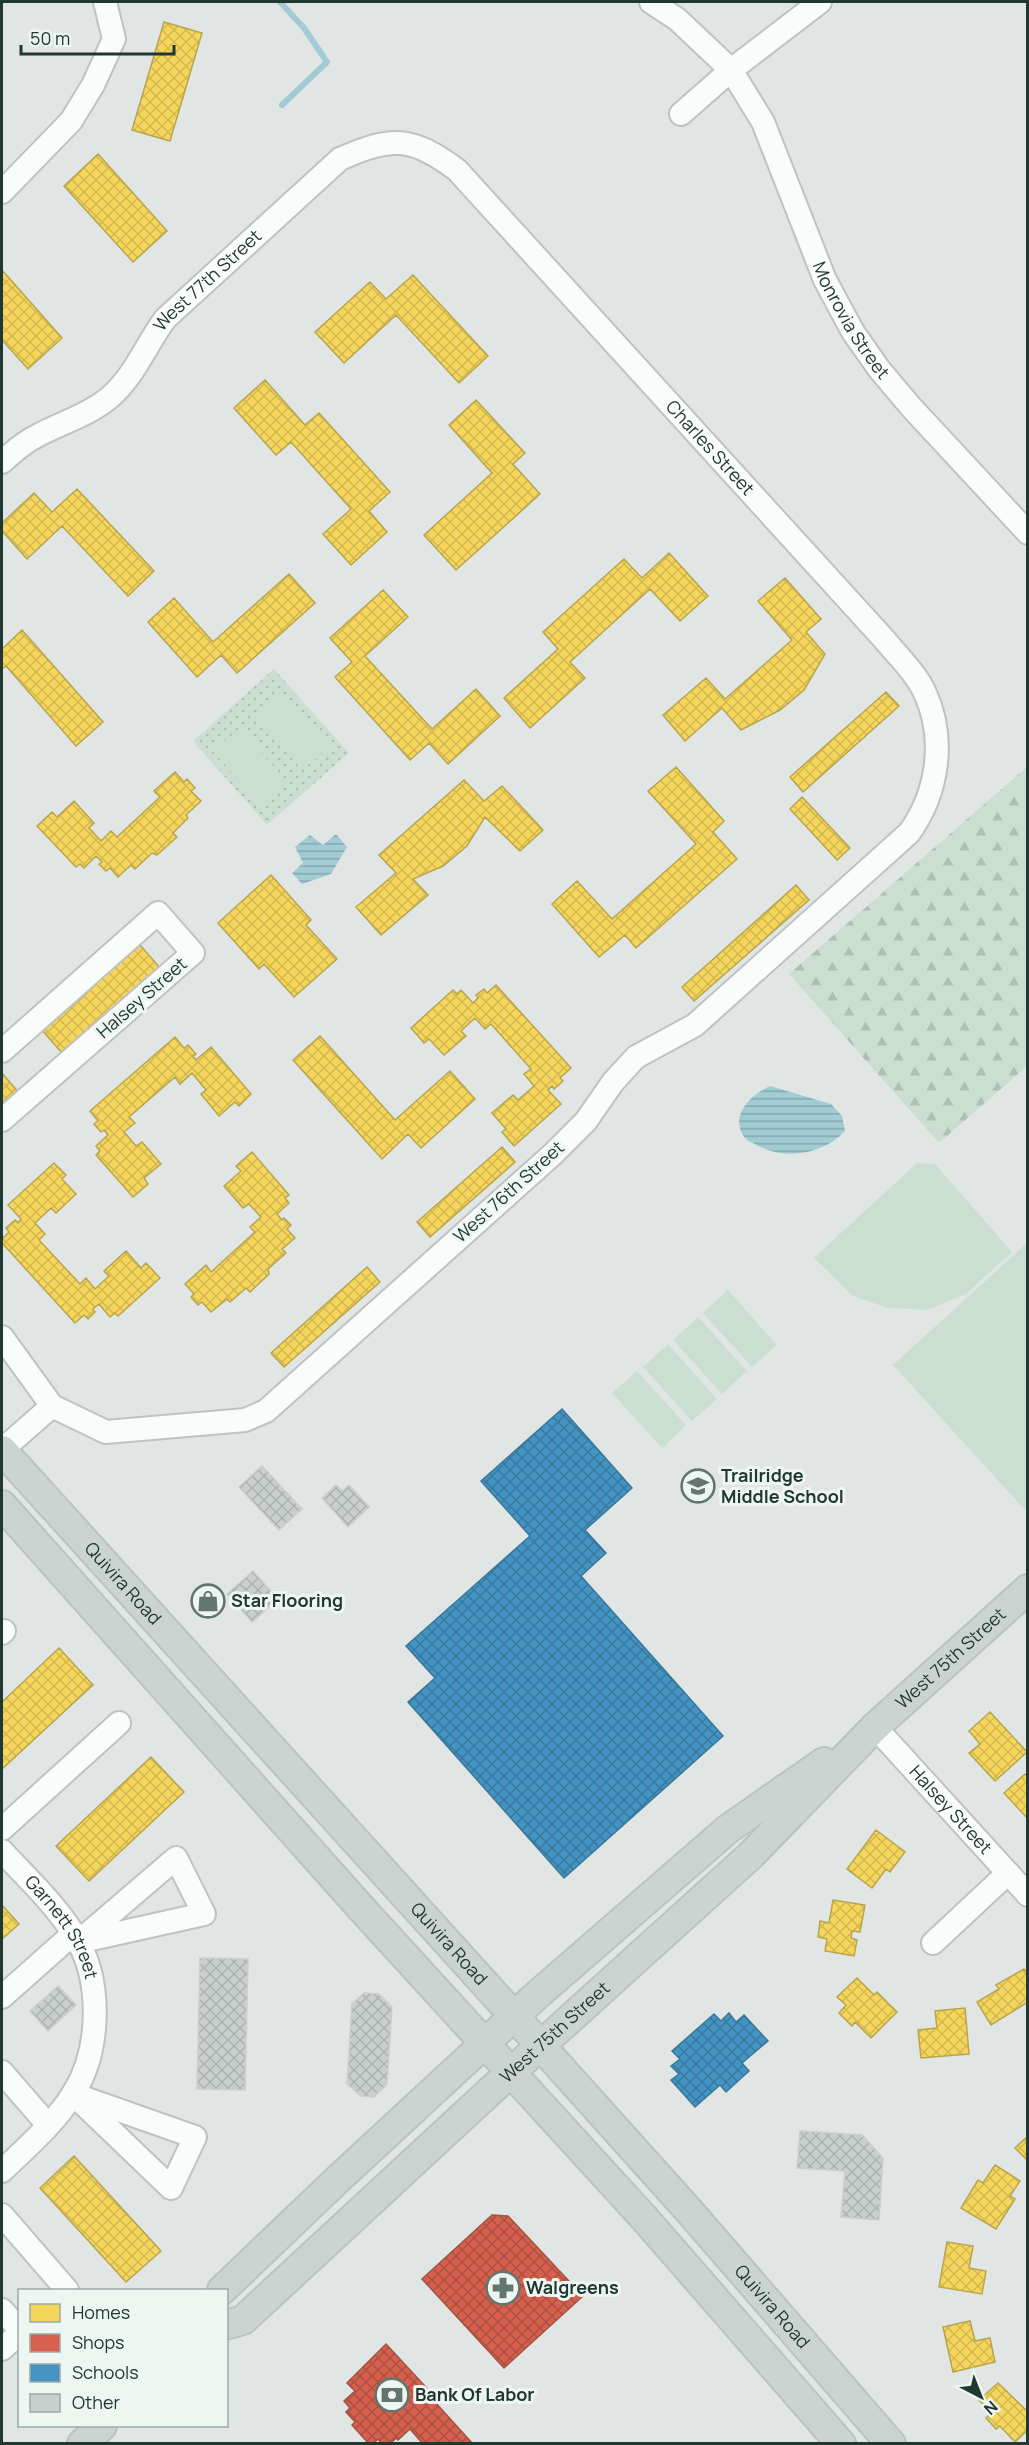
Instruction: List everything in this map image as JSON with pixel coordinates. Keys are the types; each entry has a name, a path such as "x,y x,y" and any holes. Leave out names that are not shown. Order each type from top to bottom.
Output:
{"main road":[{"name":"Quivira Road","path":"2,1450 541,2046 891,2444"},
{"name":"Quivira Road","path":"2,1504 483,2044 645,2218 841,2444"},
{"name":"West 75th Street","path":"228,2324 243,2320 751,1855 875,1727 1028,1590"},
{"name":"West 75th Street","path":"223,2289 483,2044 728,1829 875,1727"},
{"path":"739,2327 768,2303"},
{"path":"82,2444 101,2427"}],"street":[{"path":"2,192 71,121 93,85 114,39 105,2"},
{"name":"Monrovia Street","path":"651,2 677,19 731,70 763,122 825,280 853,332 879,369 911,407 1025,526"},
{"path":"681,114 731,70 820,2"},
{"name":"West 77th Street","path":"2,462 32,438 87,414 111,397 134,370 150,340 165,319 340,159 372,145 406,143 431,151 438,156"},
{"name":"Charles Street","path":"438,156 457,170 904,663 925,691 933,717 937,743 936,764"},
{"name":"West 76th Street","path":"52,1406 106,1432 245,1420 266,1410 552,1154 586,1121 613,1082 636,1057 695,1025 909,833 920,818 932,787 936,764"},
{"name":"Halsey Street","path":"2,1051 158,913 193,953 2,1120"},
{"path":"2,1337 52,1406 2,1450"},
{"path":"2,1829 119,1724"},
{"name":"Halsey Street","path":"875,1727 1028,1895"},
{"name":"Garnett Street","path":"2,1851 32,1882 76,1938 84,1953 92,1986 95,2015 93,2045 74,2094 48,2125 2,2171"},
{"path":"2,1996 76,1938 123,1904 176,1858 204,1914 76,1938"},
{"path":"933,1942 1008,1873"},
{"path":"2,2072 48,2125"},
{"path":"74,2094 195,2137 171,2188 138,2157 74,2094"},
{"path":"2,2215 66,2289"},
{"path":"2,2310 18,2330"},
{"path":"2,2349 18,2334"}],"green space":[{"path":"274,669 349,753 267,825 193,741"},
{"path":"281,691 329,747 302,770 254,714"},
{"path":"240,728 288,783 261,806 213,751"},
{"path":"1027,767 1027,1066 939,1143 789,974"},
{"path":"917,1163 935,1164 1012,1252 967,1293 928,1310 888,1308 853,1296 814,1258"},
{"path":"1027,1243 1028,1509 1026,1511 893,1365"},
{"path":"728,1290 777,1345 752,1367 703,1313"},
{"path":"698,1317 747,1371 722,1394 673,1340"},
{"path":"668,1344 717,1399 692,1421 643,1367"},
{"path":"637,1371 686,1425 662,1448 612,1393"}],"water":[{"path":"336,834 347,847 331,874 302,884 292,873 303,863 295,847 310,835 323,845"},
{"path":"770,1086 831,1104 842,1116 845,1131 826,1146 802,1153 778,1153 749,1141 740,1129 741,1113 756,1094"}],"building: Homes":[{"path":"164,22 202,33 170,141 132,130"},
{"path":"98,154 167,231 133,262 64,186"},
{"path":"2,270 62,338 28,369 2,340"},
{"path":"413,275 488,356 459,383 396,315 344,363 315,332 370,282 386,299"},
{"path":"265,380 305,425 319,413 390,492 369,511 387,532 351,565 323,534 351,509 291,442 276,455 234,408"},
{"path":"476,400 525,453 513,464 540,494 456,570 424,535 492,473 449,425"},
{"path":"77,489 154,571 128,596 62,526 27,559 2,531 2,523 34,493 52,512"},
{"path":"669,553 708,596 680,621 650,589 570,662 585,678 530,728 504,698 558,649 543,632 624,559 642,578"},
{"path":"289,574 315,603 237,673 221,655 197,677 148,622 174,598 213,642"},
{"path":"785,578 821,619 806,632 825,654 804,690 780,710 741,730 722,708 685,741 663,715 706,678 725,699 792,640 758,601"},
{"path":"383,590 408,617 365,656 432,729 476,689 500,716 448,764 429,743 410,760 335,677 352,662 330,638"},
{"path":"22,630 103,722 76,746 6,666 2,669 2,649"},
{"path":"886,692 899,706 803,792 790,777"},
{"path":"676,767 724,821 713,832 737,859 636,948 625,935 599,957 552,904 577,881 612,919 696,844 648,791"},
{"path":"175,772 184,782 187,779 195,788 191,791 201,801 186,815 188,818 173,833 177,837 157,855 152,853 135,869 131,865 118,877 110,868 106,871 99,864 102,862 96,856 84,868 80,864 76,867 37,826 52,812 57,817 74,801 94,823 89,828 101,841 111,831 117,837 160,797 154,791"},
{"path":"464,780 484,801 502,786 543,830 520,851 485,817 467,846 443,866 413,879 428,895 381,935 356,907 396,873 379,855"},
{"path":"802,797 850,848 837,860 790,809"},
{"path":"271,875 311,920 306,925 337,959 294,997 264,964 259,969 218,923"},
{"path":"796,885 809,900 694,1001 682,987"},
{"path":"140,945 160,968 62,1053 42,1030"},
{"path":"496,985 571,1068 560,1078 563,1081 554,1089 552,1086 548,1090 561,1104 514,1146 502,1132 506,1129 492,1113 513,1095 518,1100 534,1086 524,1074 531,1069 491,1024 485,1029 475,1018 461,1031 466,1036 444,1055 429,1039 424,1043 411,1028 453,990 457,994 461,990 473,1003 478,998 476,995 484,989 487,993"},
{"path":"320,1036 395,1120 450,1071 475,1099 421,1148 408,1134 382,1159 293,1060"},
{"path":"175,1037 184,1048 188,1045 196,1054 193,1056 196,1060 211,1047 251,1094 239,1106 235,1102 219,1116 201,1094 206,1090 192,1073 180,1084 175,1077 129,1117 135,1123 124,1132 136,1146 142,1142 161,1164 144,1178 148,1184 133,1197 96,1155 100,1151 96,1146 108,1135 104,1130 101,1132 94,1124 98,1121 90,1111"},
{"path":"2,1073 19,1093 2,1108"},
{"path":"502,1147 515,1162 430,1237 417,1222"},
{"path":"252,1152 289,1195 285,1198 289,1203 277,1214 291,1225 287,1229 295,1238 282,1249 286,1253 268,1269 269,1274 250,1292 246,1288 230,1302 227,1299 211,1312 202,1302 198,1305 191,1297 194,1294 185,1284 206,1265 211,1272 255,1232 250,1227 261,1217 249,1204 243,1208 224,1186 241,1171 236,1166"},
{"path":"54,1163 66,1175 62,1179 76,1194 56,1213 51,1208 35,1223 45,1234 39,1240 80,1284 86,1278 95,1289 109,1276 104,1271 126,1251 141,1268 146,1263 160,1278 118,1316 115,1313 110,1317 99,1304 93,1309 95,1312 88,1319 84,1315 75,1323 2,1243 2,1239 9,1232 6,1228 15,1220 18,1223 21,1219 8,1205"},
{"path":"367,1267 380,1282 284,1367 271,1353"},
{"path":"59,1648 93,1685 2,1769 2,1702"},
{"path":"990,1712 1027,1752 995,1781 969,1753 980,1744 969,1731"},
{"path":"151,1757 184,1792 89,1881 56,1846"},
{"path":"1025,1774 1028,1777 1028,1819 1004,1793"},
{"path":"876,1830 905,1852 890,1872 886,1869 872,1888 847,1869"},
{"path":"833,1900 865,1905 860,1932 852,1931 851,1938 857,1940 854,1956 825,1951 827,1939 818,1937 820,1921 829,1923"},
{"path":"2,1905 19,1924 2,1939"},
{"path":"1024,1969 1028,1974 1028,2002 991,2025 977,2002 999,1989 996,1985"},
{"path":"857,1978 874,1995 877,1992 897,2012 871,2038 855,2022 852,2026 839,2013 846,2005 837,1997"},
{"path":"965,2008 969,2054 921,2058 918,2030 937,2028 935,2011"},
{"path":"1028,2136 1028,2161 1015,2148"},
{"path":"74,2156 161,2251 126,2282 40,2188"},
{"path":"995,2165 1020,2181 1010,2196 1015,2199 996,2229 961,2208 978,2180 983,2183"},
{"path":"947,2242 973,2246 969,2268 986,2271 982,2294 939,2287"},
{"path":"970,2321 975,2341 990,2338 995,2362 953,2372 943,2327"},
{"path":"998,2383 1028,2412 1028,2430 1015,2442 1000,2426 996,2429 986,2418 991,2413 979,2400"}],"building: Shops":[{"name":"Walgreens","path":"492,2215 508,2216 583,2296 504,2368 422,2279"},
{"name":"Bank Of Labor","path":"386,2344 437,2399 434,2401 473,2444 423,2444 410,2429 390,2444 382,2444 378,2439 373,2444 369,2444 352,2425 355,2422 346,2412 350,2408 344,2401 355,2391 347,2383"}],"building: Schools":[{"path":"562,1409 632,1488 585,1530 606,1553 581,1576 723,1736 564,1878 408,1702 435,1678 406,1646 530,1536 481,1481"},
{"path":"729,2013 736,2022 744,2015 768,2041 742,2063 749,2071 726,2092 720,2085 695,2107 671,2080 679,2074 671,2066 680,2059 672,2051 714,2014 721,2021"}],"building: Other":[{"path":"262,1466 302,1509 279,1530 239,1487"},
{"path":"336,1485 342,1491 349,1485 369,1507 348,1527 322,1498"},
{"path":"253,1571 278,1599 252,1622 227,1594"},
{"path":"200,1958 248,1959 245,2090 197,2089"},
{"path":"58,1986 76,2005 48,2031 30,2011"},
{"path":"364,1993 379,1994 392,2007 387,2084 374,2097 361,2096 347,2084 352,2004"},
{"path":"800,2131 862,2135 883,2158 879,2220 841,2217 845,2171 797,2168"}],"waterway":[{"path":"280,2 304,28 327,62 282,105"}],"place":[{"name":"Trailridge Middle School","path":"698,1486"},
{"name":"Star Flooring","path":"208,1601"},
{"name":"Walgreens","path":"503,2288"},
{"name":"Bank Of Labor","path":"392,2395"}]}
